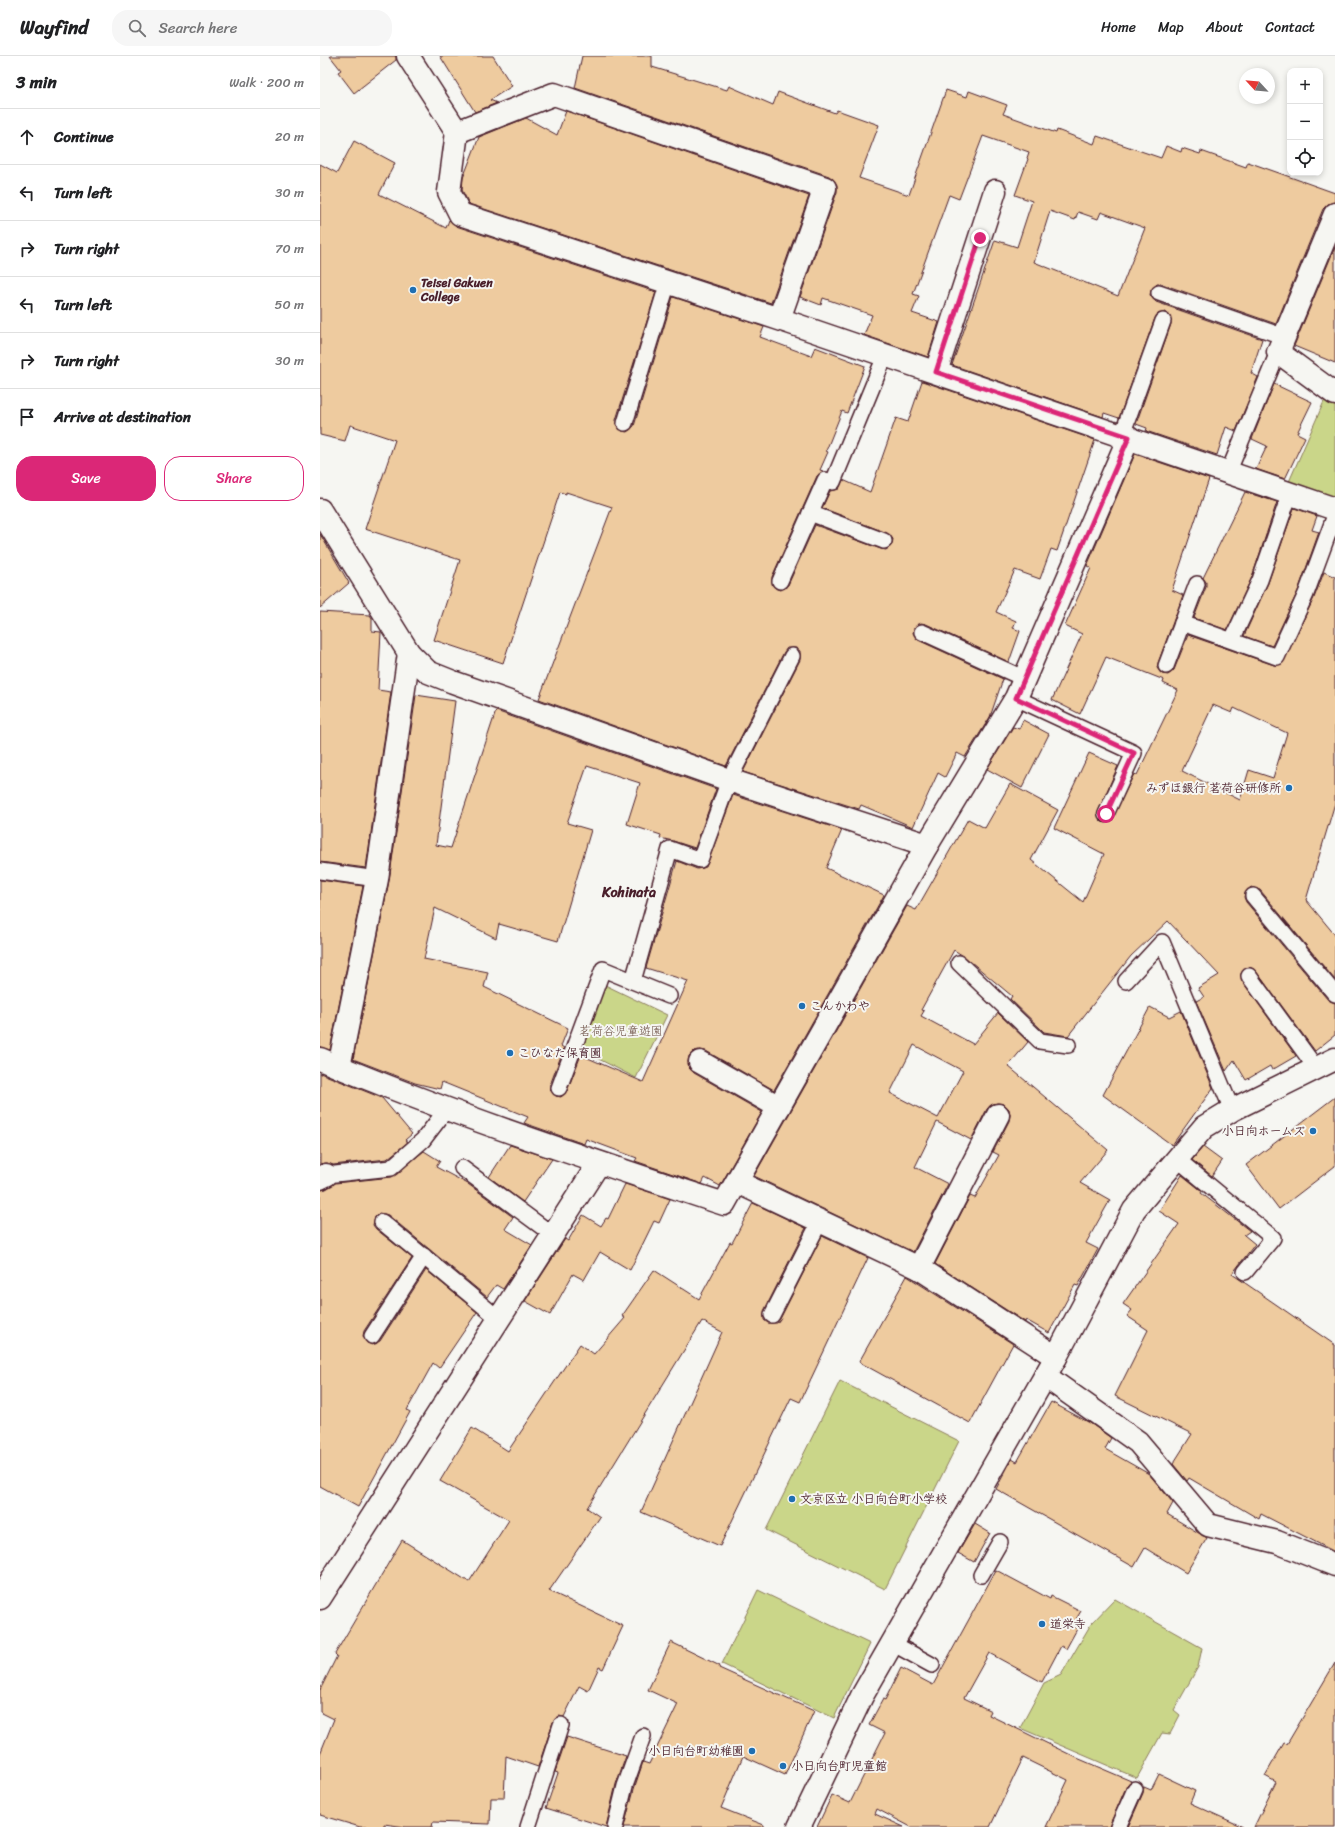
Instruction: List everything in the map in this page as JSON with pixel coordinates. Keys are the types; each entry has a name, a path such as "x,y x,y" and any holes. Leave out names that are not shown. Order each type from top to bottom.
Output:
{"street":[{"path":"408,56 457,132 449,192 460,214 779,319 1126,436 1228,473 1335,509"},
{"path":"457,132 554,94 825,188 779,319"},
{"path":"936,372 995,191"},
{"path":"1335,214 1281,344 1335,394"},
{"path":"409,653 377,879 329,1063 446,1110 724,1204 927,845 1020,689 1126,436"},
{"path":"320,510 409,653 428,672 729,780 927,845"},
{"path":"799,1827 862,1696 1056,1357 1134,1210 1204,1127 1232,1110 1335,1059"},
{"path":"700,1062 779,1107"},
{"path":"919,1268 998,1115"},
{"path":"320,1598 599,1163"},
{"path":"737,1182 919,1268 1056,1357"},
{"path":"1045,1376 1138,1442 1208,1525 1277,1542 1335,1565"}],"lane":[{"path":"625,423 668,282"},
{"path":"1159,292 1281,344 1228,473"},
{"path":"1126,436 1162,321"},
{"path":"780,581 825,480 833,482 885,356"},
{"path":"1232,640 1260,580 1290,493"},
{"path":"810,513 884,541"},
{"path":"1182,623 1277,657 1306,594 1335,515"},
{"path":"1166,666 1197,584"},
{"path":"922,632 1134,753 1106,814"},
{"path":"633,981 670,849 700,860 729,780 792,656"},
{"path":"320,871 377,879"},
{"path":"1253,896 1335,994"},
{"path":"1126,981 1162,942 1232,1110"},
{"path":"959,963 1040,1041 1068,1045"},
{"path":"559,1088 603,969 669,996"},
{"path":"1249,976 1316,1068"},
{"path":"323,1176 391,1168 423,1140 446,1110"},
{"path":"1177,1159 1273,1238 1245,1272"},
{"path":"462,1168 553,1235"},
{"path":"772,1315 820,1221"},
{"path":"382,1222 499,1319"},
{"path":"372,1336 424,1256"},
{"path":"982,1575 1000,1542"},
{"path":"892,1643 932,1665"},
{"path":"528,1827 561,1725"},
{"path":"615,1827 625,1786 643,1736"},
{"path":"1118,1827 1135,1789"}],"green space":[{"path":"1326,397 1335,403 1335,500 1288,484"},
{"name":"茗荷谷児童遊園","path":"603,984 667,1015 636,1078 579,1049"},
{"path":"840,1381 959,1441 885,1589 766,1530"},
{"path":"758,1590 870,1644 834,1718 722,1664"},
{"path":"1115,1599 1202,1648 1198,1667 1174,1710 1180,1715 1170,1734 1162,1733 1137,1778 1020,1728 1044,1683 1061,1675 1091,1624"}],"building":[{"path":"330,56 396,56 396,60 354,93 338,72 341,70"},
{"path":"440,56 493,56 512,86 490,100 497,103 475,112"},
{"path":"582,56 652,56 652,67 727,90 729,86 773,105 778,92 835,113 837,110 879,125 859,178 909,195 946,90 967,97 969,91 1007,105 1003,114 1056,133 1057,130 1094,144 1097,136 1161,158 1166,146 1181,152 1182,148 1200,154 1201,151 1246,167 1248,162 1335,193 1335,202 1328,204 1323,209 1276,324 1162,284 1157,284 1151,290 1150,295 1156,302 1262,339 1251,373 1258,377 1236,431 1226,427 1217,455 1146,431 1147,428 1136,424 1171,324 1170,316 1166,312 1158,314 1155,318 1119,418 1104,413 1103,417 952,365 995,240 1017,247 1032,201 1015,195 1028,159 1029,152 983,136 959,199 949,195 913,294 919,296 912,313 939,322 928,357 864,335 872,315 823,298 821,305 800,297 837,192 837,185 829,176 575,88","holes":["1050,211 1075,220 1078,212 1098,219 1101,212 1145,228 1118,296 1034,262"]},
{"path":"566,111 809,196 771,303 469,204 462,190 463,178 479,137 526,118 557,135"},
{"path":"354,141 395,163 379,194 446,228 449,220 456,226 656,292 616,420 616,425 622,431 627,432 634,426 673,297 764,327 760,337 811,356 815,347 865,366 847,413 842,411 826,451 828,452 820,470 823,471 817,476 772,577 773,586 777,589 781,590 788,585 815,525 881,549 886,550 892,545 893,539 887,533 822,508 830,491 839,489 843,480 870,492 896,418 908,422 922,381 1095,440 1057,551 1051,549 1040,579 1015,570 996,612 1016,621 1013,628 1020,631 1009,662 926,624 921,623 914,628 913,633 918,640 1003,679 990,717 965,757 957,753 945,777 938,773 913,827 861,805 859,809 743,772 800,660 800,651 796,648 787,648 784,652 726,766 539,699 612,507 566,492 566,494 560,492 503,663 434,640 460,560 365,529 395,440 350,425 345,441 320,435 320,164 337,173"},
{"path":"1335,247 1335,363 1294,346"},
{"path":"1274,384 1312,402 1297,433 1305,437 1285,479 1256,469 1267,446 1252,439"},
{"path":"1135,454 1209,479 1172,590 1183,595 1158,663 1157,668 1162,674 1168,675 1174,670 1188,635 1274,665 1282,664 1314,598 1324,572 1335,577 1335,803 1306,900 1335,935 1335,980 1260,890 1251,887 1245,893 1244,897 1246,902 1328,1000 1335,1003 1335,1035 1315,1051 1256,971 1248,967 1241,973 1242,981 1296,1056 1272,1070 1270,1066 1246,1080 1234,1060 1226,1071 1196,1001 1204,997 1198,988 1219,975 1168,921 1131,956 1068,1036 1044,1032 1010,999 1012,996 965,957 954,950 921,1010 924,1011 921,1016 973,1044 998,1013 1028,1042 1008,1066 1108,1150 1080,1183 1110,1200 1086,1243 1098,1249 1078,1286 1075,1285 1049,1333 1026,1320 1025,1322 935,1264 970,1196 975,1198 999,1155 993,1152 1009,1121 1010,1115 1009,1109 1004,1104 997,1103 991,1105 987,1109 971,1140 937,1122 915,1167 948,1184 913,1252 754,1176 907,906 916,910 968,819 985,828 1010,784 1058,810 1031,860 1083,902 1104,854 1054,828 1089,753 1118,766 1097,814 1102,822 1106,823 1111,821 1134,774 1137,775 1178,690 1163,683 1164,680 1106,657 1080,714 1052,700 1082,634 1065,626 1091,568 1087,566","holes":["1213,705 1232,713 1234,708 1287,733 1273,778 1249,770 1240,800 1182,771","914,1045 963,1071 938,1118 890,1093"]},
{"path":"1245,492 1277,502 1252,577 1227,630 1194,618 1206,587 1206,582 1203,578"},
{"path":"1294,508 1317,516 1312,530 1319,532 1298,591 1272,646 1244,636 1268,583"},
{"path":"320,534 349,583 320,608"},
{"path":"320,612 370,615 372,618 372,631 381,632 378,690 391,692 366,868 320,862"},
{"path":"416,695 455,701 436,845 451,848 496,711 716,789 695,848 660,838 661,835 627,824 640,783 587,766 567,823 591,830 558,941 499,924 496,938 435,908 424,959 488,972 484,987 568,1028 561,1046 564,1048 550,1085 550,1090 556,1096 561,1097 567,1091 581,1055 643,1082 688,981 646,968 677,861 697,869 706,867 733,795 842,830 826,868 884,895 774,1090 706,1051 694,1051 689,1056 689,1068 694,1073 762,1112 720,1186 705,1178 702,1184 635,1161 637,1158 586,1139 584,1144 524,1123 528,1117 442,1082 440,1089 415,1083 353,1059 389,881"},
{"path":"1023,720 1049,734 1022,788 987,769 1013,727 1019,729"},
{"path":"320,880 363,886 330,1050 320,1047"},
{"path":"1150,1007 1169,1017 1181,1011 1213,1088 1172,1145 1103,1095"},
{"path":"320,1073 382,1098 412,1134 405,1140 408,1142 387,1159 333,1165 327,1163 320,1164"},
{"name":"小日向ホームズ","path":"1335,1097 1335,1166 1279,1209 1246,1165"},
{"path":"510,1145 552,1159 523,1202 489,1177"},
{"path":"1203,1147 1222,1161 1212,1176 1192,1160"},
{"path":"424,1151 440,1161 436,1167 468,1184 513,1217 505,1229 532,1245 503,1289 496,1285 487,1297 388,1215 379,1213 375,1217 373,1225 376,1229 412,1258 364,1331 363,1336 367,1343 372,1345 380,1341 426,1270 477,1312 439,1368 433,1363 407,1410 410,1412 358,1507 320,1486 320,1190 326,1189 335,1183 392,1177"},
{"path":"1182,1175 1202,1191 1201,1193 1250,1231 1244,1235 1255,1244 1232,1274 1335,1345 1335,1552 1261,1514 1259,1519 1189,1478 1187,1481 1173,1464 1192,1434 1115,1396 1148,1330 1127,1316 1132,1310 1123,1304 1179,1224 1159,1211"},
{"path":"625,1184 670,1199 659,1223 654,1221 630,1270 600,1252 584,1280 573,1274 550,1315 525,1301 565,1239 568,1241 583,1215 601,1226 606,1218 608,1219"},
{"path":"753,1203 806,1228 764,1311 764,1320 768,1323 777,1323 780,1319 822,1236 868,1258 800,1402 791,1398 720,1546 641,1512 722,1332 702,1321 587,1508 600,1517 549,1591 623,1626 603,1669 599,1667 588,1691 579,1686 564,1717 559,1716 553,1722 538,1767 506,1756 504,1798 491,1798 490,1824 433,1822 432,1827 406,1827 384,1824 384,1827 360,1827 320,1815 320,1754 334,1719 320,1712 320,1690 337,1656 335,1654 402,1540 469,1582 509,1520 440,1481 472,1428 508,1451 580,1344 594,1354 625,1318 622,1316 654,1270 699,1299 730,1242 732,1243"},
{"path":"907,1276 1013,1344 970,1423 859,1362"},
{"path":"1051,1402 1090,1423 1111,1438 1105,1449 1149,1474 1173,1503 1167,1514 1207,1538 1186,1573 1145,1548 1134,1567 996,1489 1012,1459 1017,1462"},
{"path":"975,1524 990,1533 974,1562 958,1553"},
{"path":"996,1570 1050,1599 1051,1596 1081,1611 1072,1626 1077,1629 1066,1649 1061,1646 1042,1682 989,1653 964,1698 991,1711 989,1715 1077,1758 1131,1781 1127,1785 1109,1827 1046,1827 1068,1780 1023,1758 990,1827 911,1827 877,1809 875,1814 904,1827 817,1827 832,1795 850,1803 885,1733 869,1725 883,1699 885,1700 901,1668 933,1685"},
{"path":"671,1642 720,1666 719,1668 814,1711 785,1775 743,1756 721,1808 764,1825 764,1827 624,1827 643,1762 649,1764 678,1704 648,1690"},
{"path":"1335,1663 1335,1827 1254,1827 1276,1782 1265,1776 1284,1743 1287,1744"},
{"path":"567,1737 626,1756 616,1784 606,1827 546,1808 558,1773 555,1772"},
{"path":"1159,1774 1195,1791 1190,1803 1243,1827 1128,1827 1143,1793 1144,1787 1151,1790"}],"place":[{"name":"Teisei Gakuen College","path":"413,290"},
{"name":"みずほ銀行 茗荷谷研修所","path":"1289,788"},
{"name":"こんかわや","path":"802,1006"},
{"name":"こひなた保育園","path":"510,1053"},
{"name":"小日向ホームズ","path":"1313,1131"},
{"name":"文京区立 小日向台町小学校","path":"792,1499"},
{"name":"道栄寺","path":"1042,1624"},
{"name":"小日向台町幼稚園","path":"752,1751"},
{"name":"小日向台町児童館","path":"783,1766"}],"district":[{"name":"Kohinata","path":"629,892"}],"route":[{"path":"980,238 936,372 1129,437 1016,698 1134,753 1106,814"}]}
